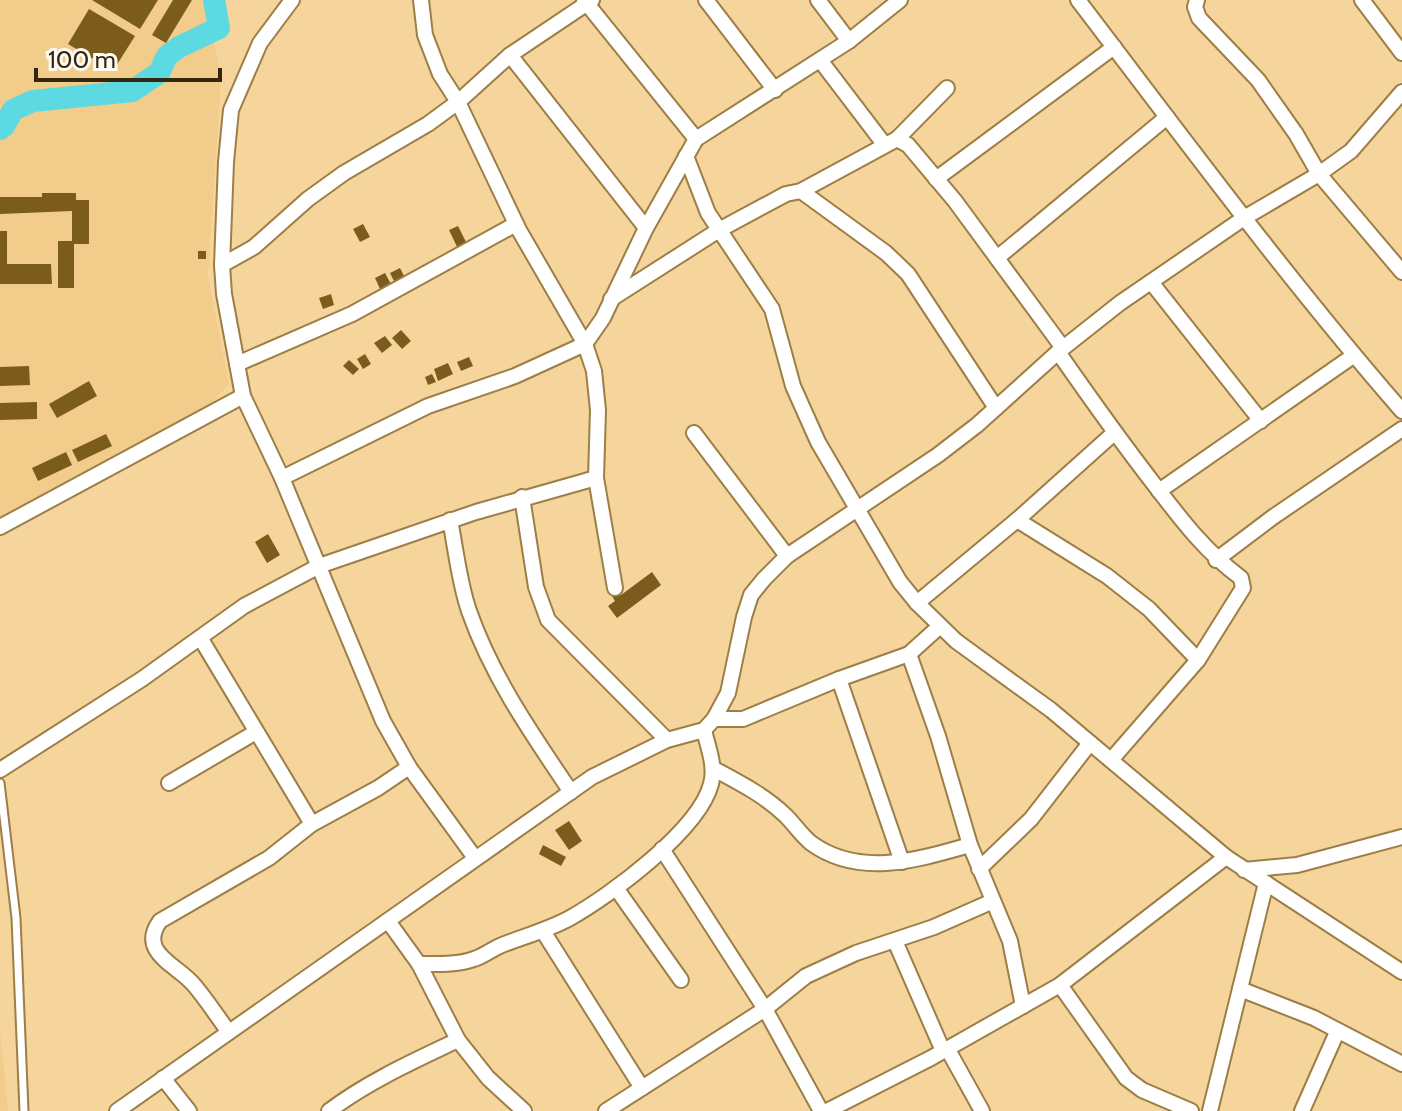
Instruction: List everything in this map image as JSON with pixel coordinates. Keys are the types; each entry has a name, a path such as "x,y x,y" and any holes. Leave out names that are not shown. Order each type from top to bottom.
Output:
{"street":[{"path":"292,0 260,43 231,110 222,265 224,294 243,396 282,478 383,721 409,767 475,858"},
{"path":"421,0 425,35 440,74 458,102 516,224 585,344 594,371 598,410 596,478 615,588"},
{"path":"706,0 775,90"},
{"path":"818,0 849,41"},
{"path":"282,478 428,406 515,376 585,344 603,318 646,228 696,139 849,41 900,0"},
{"path":"1078,0 1244,218 1353,356 1402,411"},
{"path":"1197,0 1195,7 1199,18 1258,80 1296,134 1319,174 1402,272"},
{"path":"1362,0 1402,53"},
{"path":"222,265 254,247 308,199 344,173 382,153 458,102 510,55 587,1 696,139"},
{"path":"936,179 1114,47"},
{"path":"510,55 646,228"},
{"path":"820,60 890,142 908,145 936,179 997,258 1114,433 1183,525 1216,560 1241,578 1243,588 1198,660 1111,760"},
{"path":"611,299 719,230 786,194 801,191 890,142 947,88"},
{"path":"419,964 454,964 477,959 497,947 543,931 572,917 616,888 662,849 692,819 711,787 714,769 709,725 728,693 751,595 764,579 787,556 938,455 1120,303 1244,218 1319,174 1351,151 1402,92"},
{"path":"997,258 1167,117"},
{"path":"686,156 708,213 772,309 793,386 818,442 900,582 917,603 956,641 1051,710 1226,857 1402,972"},
{"path":"801,191 886,253 908,274 996,408"},
{"path":"237,364 352,314 516,224"},
{"path":"1151,282 1261,421"},
{"path":"1159,491 1353,356"},
{"path":"0,527 243,396"},
{"path":"1216,560 1402,429"},
{"path":"694,433 787,556"},
{"path":"917,603 1017,520 1114,433"},
{"path":"0,770 201,639 244,606 319,566 522,497 596,478"},
{"path":"522,497 536,587 548,620 667,740"},
{"path":"450,520 468,607 480,642 514,706 571,792"},
{"path":"1017,520 1128,592 1149,609 1198,660"},
{"path":"117,1111 475,858 571,792 635,753 709,725 743,719 909,654 927,641 940,626"},
{"path":"201,639 312,824"},
{"path":"909,654 938,736 970,845 1010,941 1023,1006"},
{"path":"839,679 902,862"},
{"path":"169,783 256,732"},
{"path":"979,869 1031,819 1090,743"},
{"path":"228,1031 192,982 160,955 153,931 160,921 269,858 312,824 409,767"},
{"path":"714,769 758,792 808,841 827,853 852,862 902,862 970,845"},
{"path":"1244,870 1297,865 1402,837"},
{"path":"662,849 765,1009 824,1111 945,1050 1060,985 1226,857"},
{"path":"1210,1111 1266,883"},
{"path":"616,888 681,980"},
{"path":"606,1111 765,1009 806,976 856,953 895,941 993,901"},
{"path":"388,921 419,964 458,1040 488,1078 524,1111"},
{"path":"543,931 642,1088"},
{"path":"895,941 945,1050 982,1111"},
{"path":"1060,985 1126,1078 1142,1090 1191,1111"},
{"path":"1240,989 1314,1018 1402,1064"},
{"path":"1302,1111 1337,1032"},
{"path":"329,1111 351,1094 389,1073 458,1040"},
{"path":"163,1078 189,1111"}],"lane":[{"path":"0,783 16,918 24,1111"}],"shaded area":[{"path":"0,0 206,0 221,78 208,277 229,384 207,408 0,522"},
{"path":"0,1028 8,1111 0,1111"}],"building":[{"path":"92,0 158,0 140,29"},
{"path":"173,0 192,0 166,43 152,35"},
{"path":"89,9 135,36 113,71 68,44"},
{"path":"42,193 76,193 76,200 89,200 89,244 74,244 74,288 58,288 58,241 72,241 72,211 0,214 0,197 42,197"},
{"path":"363,224 370,237 360,242 353,229"},
{"path":"458,226 469,248 460,253 449,230"},
{"path":"0,231 7,231 7,264 51,264 52,284 0,284"},
{"path":"198,251 206,251 206,259 198,259"},
{"path":"400,268 407,282 397,287 390,273"},
{"path":"385,273 392,286 381,291 375,278"},
{"path":"331,294 334,305 323,309 319,298"},
{"path":"401,330 411,341 402,349 392,338"},
{"path":"385,336 392,345 382,353 374,343"},
{"path":"365,354 371,364 363,369 357,359"},
{"path":"469,357 473,366 461,371 457,362"},
{"path":"349,360 359,369 353,375 343,366"},
{"path":"448,363 453,374 438,381 434,369"},
{"path":"29,366 30,385 0,386 0,367"},
{"path":"432,374 436,382 428,385 425,377"},
{"path":"89,381 97,396 57,418 49,404"},
{"path":"37,402 37,419 0,420 0,403"},
{"path":"106,434 112,446 78,462 72,450"},
{"path":"66,452 72,465 38,481 32,468"},
{"path":"268,534 280,555 267,563 255,542"},
{"path":"652,572 661,585 617,618 608,606 615,601 612,596 619,591 621,595"},
{"path":"569,821 582,841 569,850 555,830"},
{"path":"543,845 566,857 561,866 539,854"}],"waterway":[{"path":"0,129 13,110 33,101 132,91 159,73 167,56 179,47 219,28 214,0"}]}
